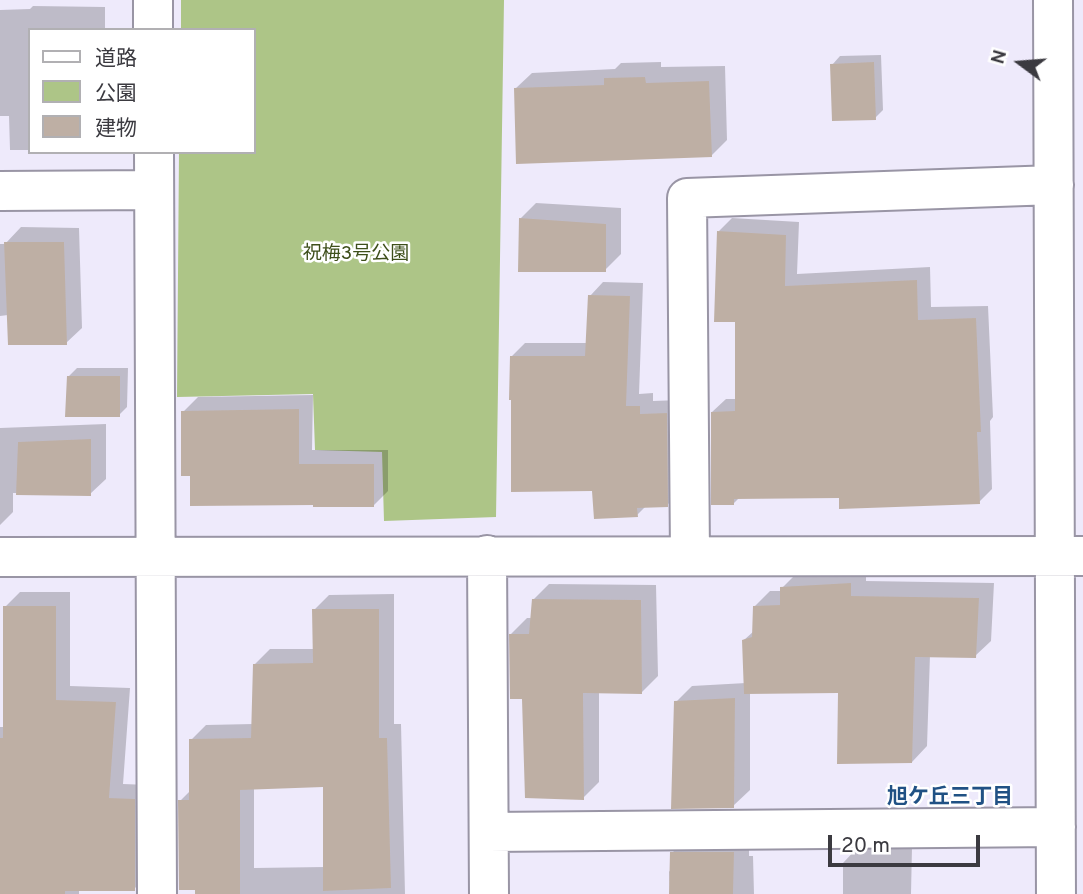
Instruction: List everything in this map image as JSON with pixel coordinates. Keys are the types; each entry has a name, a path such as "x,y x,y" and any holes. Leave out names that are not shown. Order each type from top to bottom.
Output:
{"street":[{"path":"153,0 153,28"},
{"path":"1053,0 1054,185 1069,556 1056,827 1056,894"},
{"path":"154,154 157,894"},
{"path":"690,555 687,198 1054,185"},
{"path":"0,191 154,190"},
{"path":"487,555 489,894"},
{"path":"0,557 1069,556"},
{"path":"489,832 1056,827"}],"green space":[{"name":"祝梅3号公園","path":"181,0 504,0 496,517 384,521 382,452 315,450 313,394 177,397 179,154 256,154 256,28 181,28"}],"building":[{"path":"874,62 876,120 832,121 830,64"},
{"path":"645,77 646,83 709,81 712,157 516,164 514,88 604,85 604,78"},
{"path":"519,218 606,224 606,272 518,272"},
{"path":"717,231 786,235 785,286 917,280 918,320 976,318 981,432 977,432 980,504 839,509 839,498 734,499 734,505 711,505 711,412 735,411 735,322 714,322"},
{"path":"4,242 64,242 67,345 8,345"},
{"path":"588,295 630,296 626,406 640,406 640,414 667,413 668,507 637,508 638,517 594,519 592,491 511,492 510,356 585,356"},
{"path":"67,376 120,376 120,417 65,417"},
{"path":"299,409 299,464 374,464 374,507 190,506 190,476 181,476 181,411"},
{"path":"91,439 91,496 16,495 18,442"},
{"path":"851,583 851,596 979,598 976,658 915,657 912,763 837,764 838,693 744,694 742,640 752,637 753,606 780,605 780,587"},
{"path":"532,599 641,600 642,694 583,693 584,800 525,798 522,699 510,699 509,634 529,634"},
{"path":"3,606 56,606 56,700 116,702 109,798 135,799 135,891 0,894"},
{"path":"312,609 379,609 379,738 387,738 391,888 323,891 323,787 240,790 240,894 195,894 195,890 179,890 178,800 189,800 189,739 251,738 253,664 313,663"},
{"path":"735,698 734,808 671,809 674,701"},
{"path":"670,852 734,852 733,894 669,894"}],"district":[{"name":"旭ケ丘三丁目","path":"950,799"}]}
